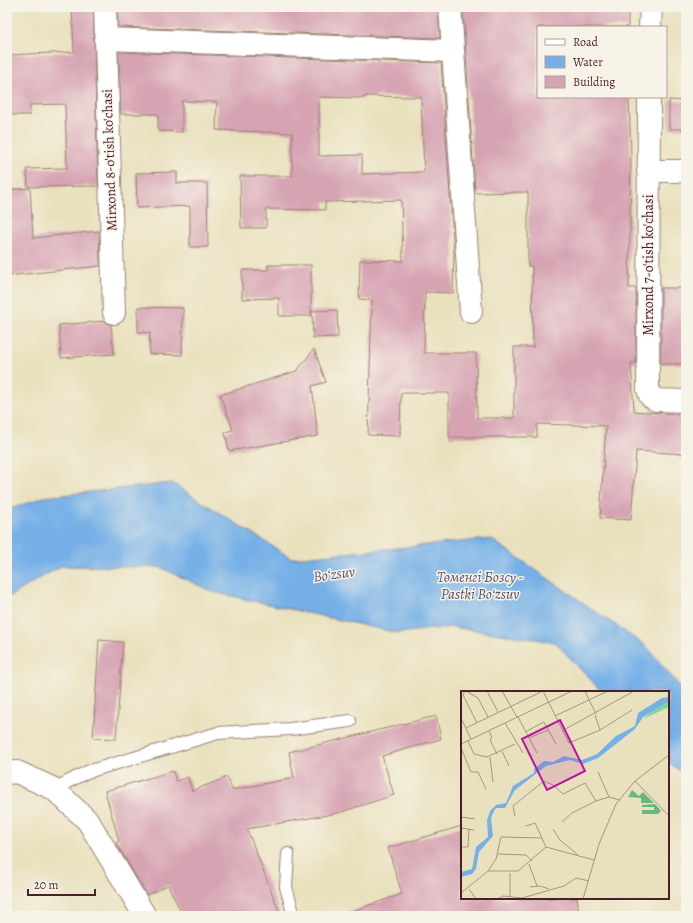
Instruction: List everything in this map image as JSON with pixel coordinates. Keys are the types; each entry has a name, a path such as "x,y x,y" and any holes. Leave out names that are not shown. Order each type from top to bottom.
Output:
{"street":[{"name":"Mirxond 8-o'tish ko'chasi","path":"105,7 114,313"},
{"path":"450,7 470,312"},
{"path":"650,7 650,26"},
{"path":"105,39 453,51"},
{"name":"Mirxond 7-o'tish ko'chasi","path":"649,98 648,389 650,396 656,400 686,401"},
{"path":"648,171 686,171"},
{"path":"7,773 17,772 54,789 88,821 145,916"}],"lane":[{"path":"54,789 87,772 218,733 290,729 350,721"},
{"path":"288,854 286,887 294,916"}],"water":[{"name":"Төменгі Бозсу - Pastki Boʻzsuv","path":"172,483 291,558 491,539 647,647 686,694 686,775 669,763 669,691 601,691 555,642 452,627 398,633 213,592 160,567 61,566 7,598 7,510 44,497"}],"building":[{"path":"72,7 93,7 98,186 28,187 27,169 67,168 65,104 30,105 30,115 7,115 7,55 74,52"},
{"path":"118,7 438,7 440,38 118,27"},
{"path":"463,7 628,7 628,26 537,26 537,98 629,98 631,155 629,288 636,288 636,363 631,363 634,411 686,415 686,454 636,451 631,520 600,518 606,426 537,424 537,437 449,437 449,393 401,393 400,436 368,435 372,300 359,299 360,260 403,261 401,200 325,202 325,210 266,209 266,228 241,228 240,176 292,176 292,133 216,130 217,102 182,101 182,132 158,131 158,114 121,114 119,52 441,63 454,254 453,293 425,292 424,353 476,353 477,418 514,418 514,347 533,347 532,266 528,266 528,192 475,193","holes":["319,97 421,97 424,172 362,174 362,155 319,156"]},
{"path":"669,100 686,101 686,129 669,129"},
{"path":"177,172 177,183 207,183 208,247 190,247 190,206 137,208 136,173"},
{"path":"30,188 33,238 99,231 100,266 7,276 7,190"},
{"path":"268,265 311,265 311,316 279,316 279,298 242,299 242,270 268,270"},
{"path":"661,288 686,288 686,364 661,364"},
{"path":"138,307 183,308 182,355 149,354 150,333 138,332"},
{"path":"337,310 338,337 313,338 312,311"},
{"path":"105,321 111,325 114,354 61,358 59,325"},
{"path":"314,349 326,382 312,386 318,436 229,451 225,432 233,430 220,395 297,371"},
{"path":"99,640 123,642 116,739 93,738"},
{"path":"436,716 441,739 382,756 394,795 338,813 247,829 281,916 183,916 168,885 147,895 116,843 119,841 105,791 173,771 176,781 188,777 192,791 227,777 232,790 294,778 289,752"},
{"path":"461,826 461,899 577,899 579,914 564,916 346,916 346,913 402,894 388,848"}],"water label":[{"name":"Boʻzsuv","path":"334,574"}]}
